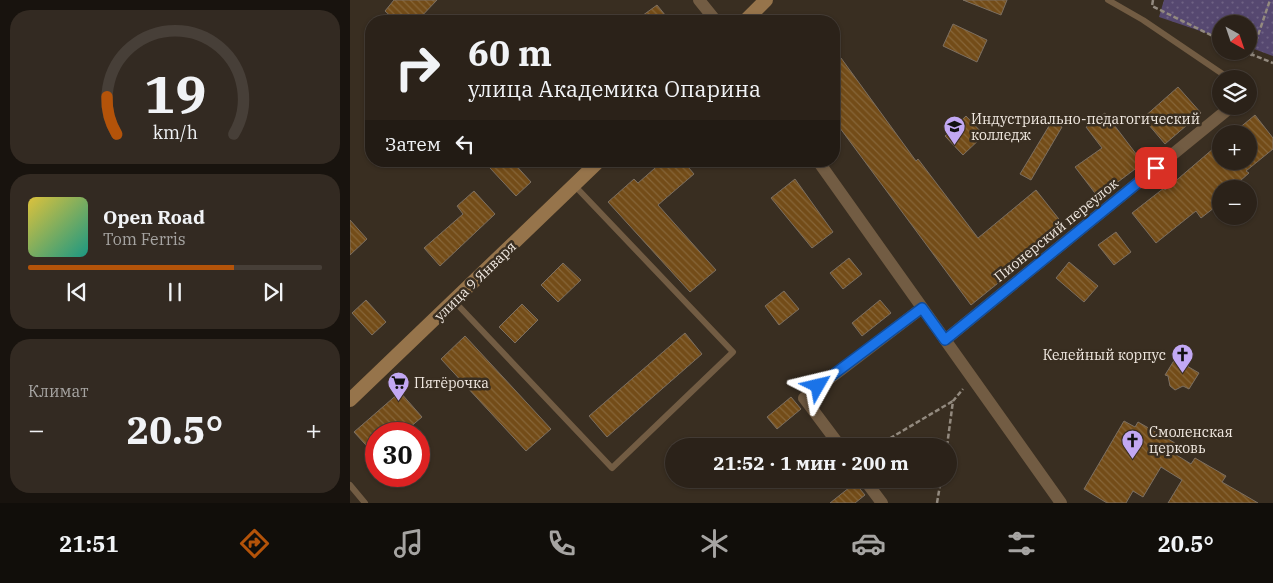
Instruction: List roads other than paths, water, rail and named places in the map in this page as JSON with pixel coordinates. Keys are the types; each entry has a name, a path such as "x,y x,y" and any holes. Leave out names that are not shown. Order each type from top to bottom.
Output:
{"main road":[{"path":"751,15 766,0"},
{"name":"улица 9 Января","path":"352,394 454,301 593,167"}],"street":[{"path":"699,0 711,15"},
{"name":"Пионерский переулок","path":"945,340 1221,115"},
{"path":"822,167 1061,503"},
{"path":"834,438 804,398 922,308"},
{"path":"871,488 882,503"}],"lane":[{"path":"1108,0 1150,24 1217,70"},
{"path":"454,301 612,468 733,352 574,185"},
{"path":"350,485 365,503"}],"place":[{"name":"Индустриально-педагогический колледж","path":"955,146"},
{"name":"Келейный корпус","path":"1182,374"},
{"name":"Пятёрочка","path":"398,402"},
{"name":"Смоленская церковь","path":"1133,459"}]}
